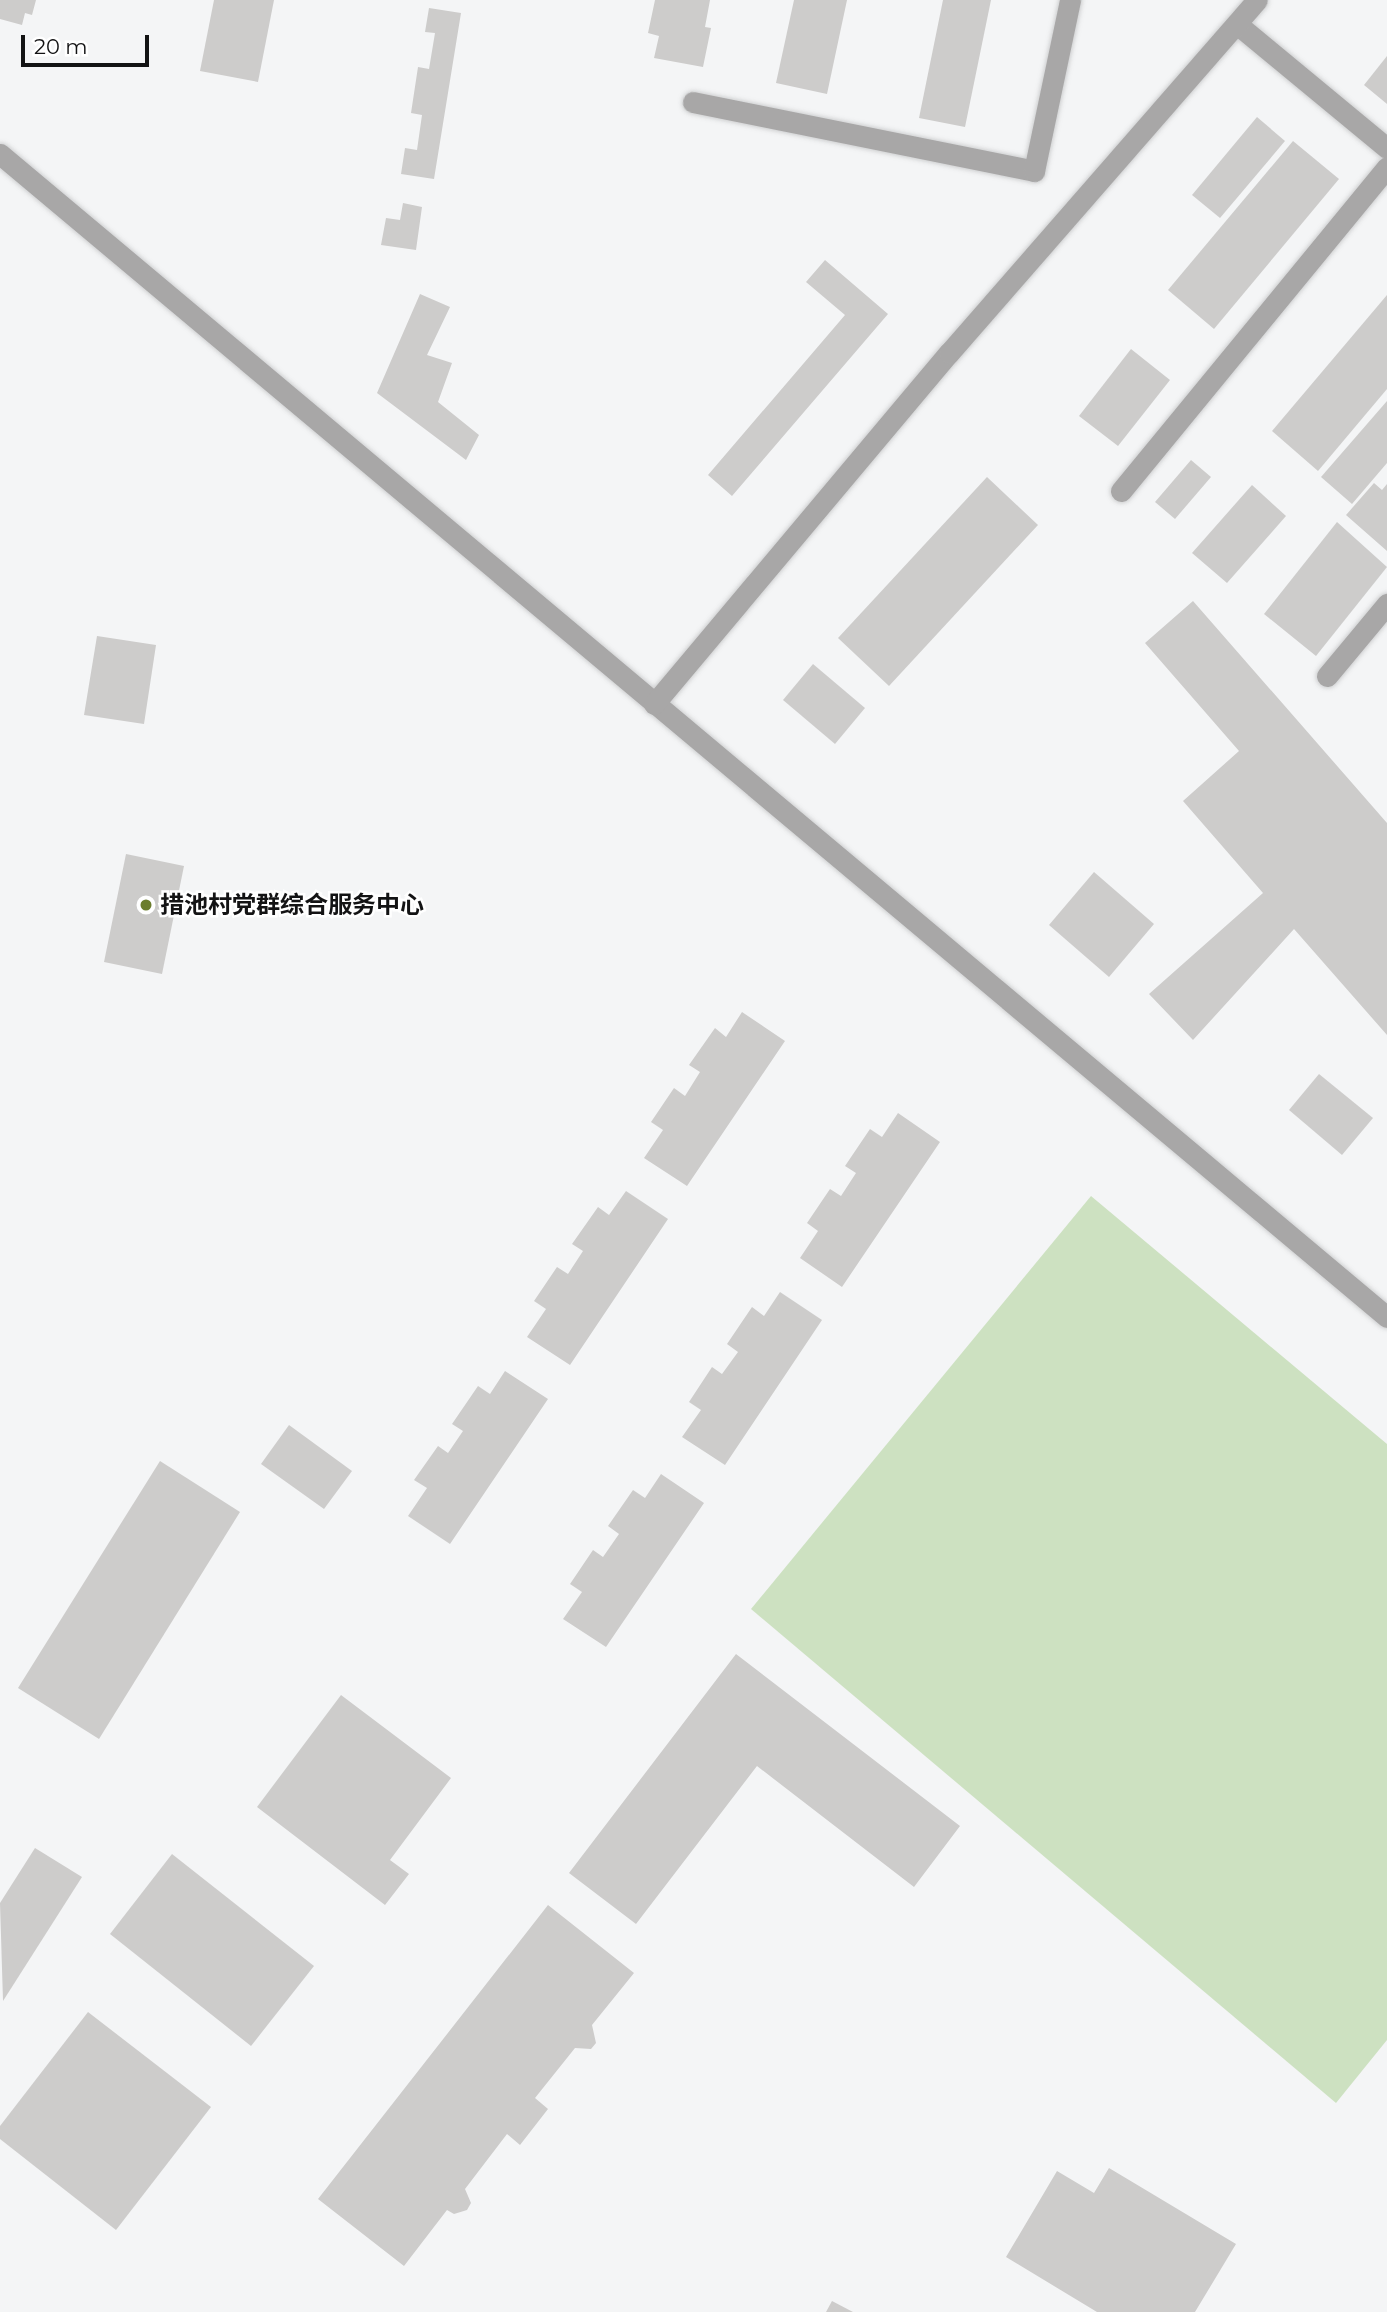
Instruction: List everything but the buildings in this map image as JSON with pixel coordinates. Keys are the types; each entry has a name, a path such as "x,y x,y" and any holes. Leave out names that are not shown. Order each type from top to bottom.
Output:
{"street":[{"path":"693,102 1034,171 1070,0"},
{"path":"654,704 949,353 1256,0"},
{"path":"1237,24 1387,148"},
{"path":"0,154 1387,1317"},
{"path":"1121,491 1387,167"},
{"path":"1328,676 1387,604"}],"green space":[{"path":"1091,1196 1387,1444 1387,2040 1336,2103 751,1609"}],"place":[{"name":"措池村党群综合服务中心","path":"146,905"}]}
